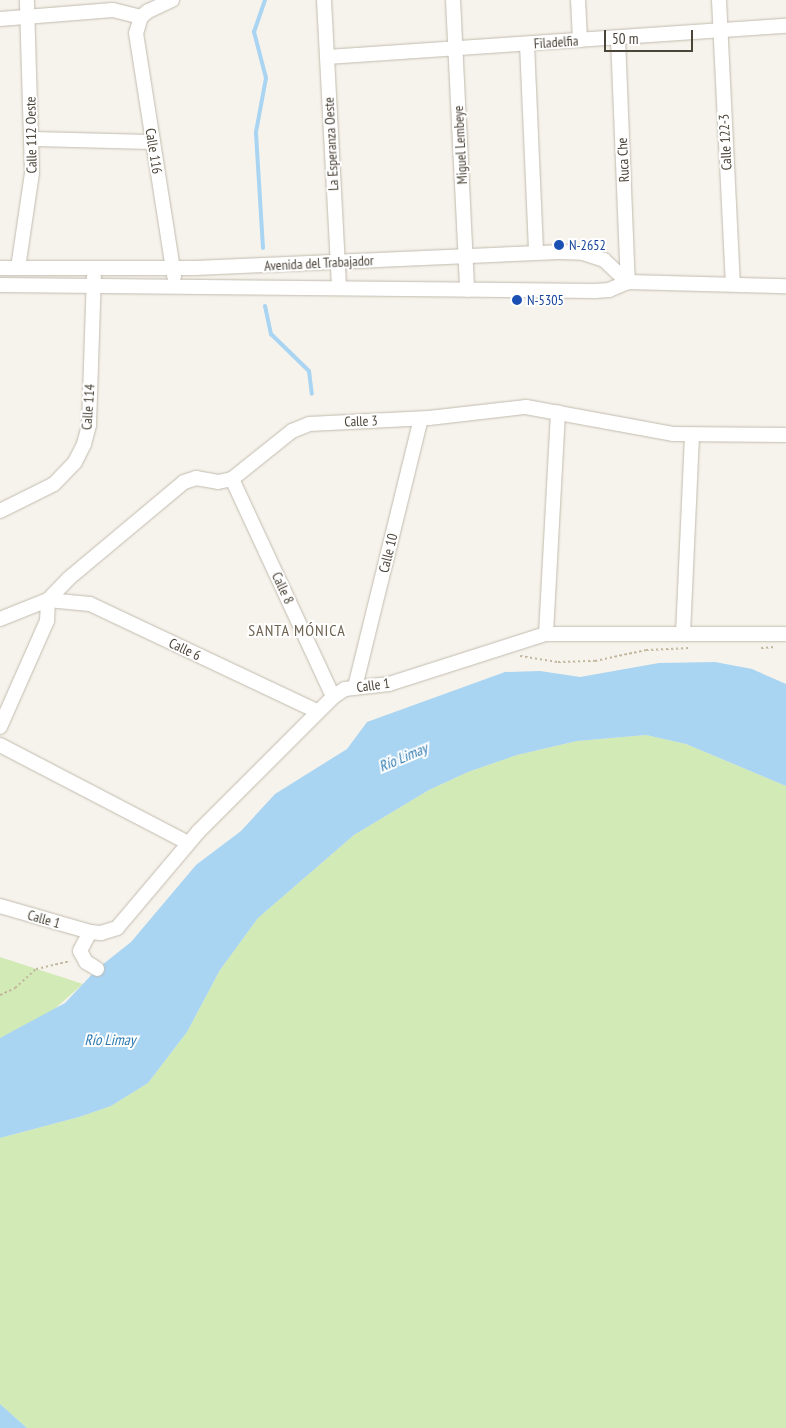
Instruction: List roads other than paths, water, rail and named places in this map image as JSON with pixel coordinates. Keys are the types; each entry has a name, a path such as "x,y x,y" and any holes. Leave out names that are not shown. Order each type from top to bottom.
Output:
{"street":[{"name":"Calle 112 Oeste","path":"18,268 31,189 32,139 27,0"},
{"path":"0,19 113,10 141,17 172,0"},
{"name":"La Esperanza Oeste","path":"324,0 338,288"},
{"name":"Miguel Lembeye","path":"453,0 467,290"},
{"path":"578,0 580,40"},
{"name":"Calle 122-3","path":"719,0 718,31 733,284"},
{"name":"Calle 116","path":"141,17 136,42 176,286"},
{"name":"Filadelfia","path":"327,57 786,26"},
{"name":"Ruca Che","path":"618,38 628,282"},
{"path":"527,44 536,253"},
{"path":"32,139 153,142"},
{"name":"Avenida del Trabajador","path":"0,268 173,268 536,253 594,256 613,266 628,282"},
{"name":"Calle 114","path":"3,509 58,481 75,462 84,444 89,425 94,268"},
{"name":"Avenida del Trabajador","path":"0,286 600,291 628,282 786,286"},
{"name":"Calle 3","path":"232,479 303,425 421,419 518,408 558,412 692,435 786,435"},
{"path":"546,634 558,412"},
{"name":"Calle 10","path":"355,687 421,419"},
{"path":"683,634 692,435"},
{"path":"0,619 48,600 68,579 184,482 196,478 218,482 232,479"},
{"name":"Calle 8","path":"232,479 333,697"},
{"path":"0,727 48,621 48,600"},
{"name":"Calle 6","path":"48,600 90,604 318,712"},
{"name":"Calle 1","path":"0,906 90,932 106,932 122,924 188,843 333,697 355,687 389,684 546,634 786,634"},
{"path":"0,745 188,843"},
{"path":"90,932 80,947 83,959 97,969"}],"water":[{"name":"Río Limay","path":"715,662 752,669 786,684 786,786 686,744 646,735 577,741 517,755 468,772 429,790 354,835 258,918 220,970 187,1032 148,1083 111,1106 79,1117 0,1138 0,1038 65,1003 97,969 131,942 196,865 241,831 275,794 347,749 367,722 505,672 540,671 580,677 659,663"},
{"path":"0,1404 27,1428 0,1428"}],"waterway":[{"path":"263,248 256,132 266,78 254,32 265,0"},
{"path":"265,306 271,334 309,371 312,394"}],"place":[{"name":"N-2652","path":"559,245"},
{"name":"N-5305","path":"517,300"}],"district":[{"name":"SANTA MÓNICA","path":"297,630"}]}
